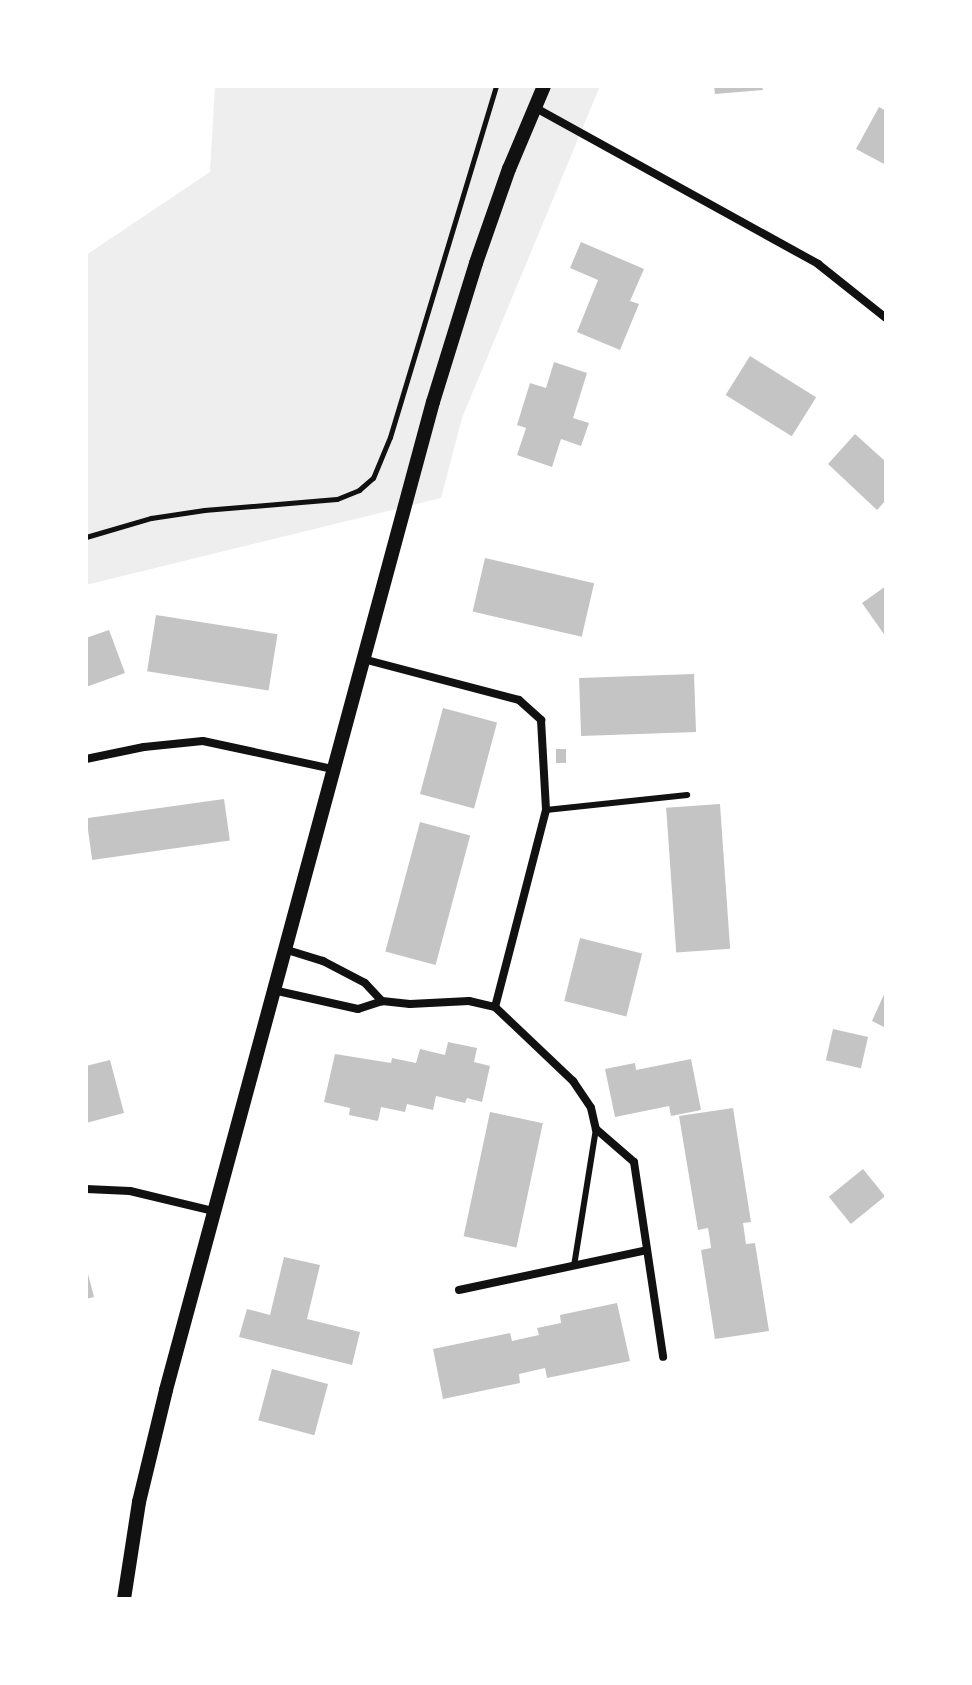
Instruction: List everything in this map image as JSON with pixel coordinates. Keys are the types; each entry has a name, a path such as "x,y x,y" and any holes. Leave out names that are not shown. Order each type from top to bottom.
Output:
{"street":[{"path":"124,1599 148,1462 213,1211 446,357 509,169 544,86"},
{"path":"534,107 818,264 886,318"},
{"path":"363,659 519,700 533,709 541,720 546,810 495,1007"},
{"path":"86,759 144,747 203,741 333,769"},
{"path":"284,949 323,961 365,983 382,1001"},
{"path":"273,990 358,1009 382,1001 410,1004 469,1001 495,1007 573,1081 591,1108 596,1129 634,1162 663,1357"},
{"path":"86,1189 130,1191 213,1211"},
{"path":"459,1290 647,1250"}],"lane":[{"path":"546,810 687,795"},
{"path":"574,1266 596,1129"}],"path":[{"path":"86,537 151,518 190,512 337,499 359,490 373,478 390,437 496,86"}],"shaded area":[{"path":"215,86 600,86 462,418 441,498 86,585 86,255 210,172"}],"building":[{"path":"714,86 762,86 763,90 715,94"},
{"path":"879,107 886,111 886,165 856,149"},
{"path":"581,242 644,269 630,301 639,304 620,350 577,332 598,280 570,268"},
{"path":"750,356 816,397 792,436 726,395"},
{"path":"554,362 587,373 573,418 589,423 581,446 561,439 552,467 517,455 526,428 517,425 530,383 546,388"},
{"path":"855,434 886,462 886,500 877,510 828,464"},
{"path":"485,558 594,583 582,637 473,612"},
{"path":"886,586 886,637 862,603"},
{"path":"156,615 277,634 269,691 147,671"},
{"path":"109,630 125,673 86,687 86,638"},
{"path":"694,674 696,732 581,736 579,678"},
{"path":"443,708 497,722 474,808 420,794"},
{"path":"556,749 566,749 566,763 556,763"},
{"path":"224,799 230,841 92,860 86,818"},
{"path":"720,804 730,949 676,952 666,808"},
{"path":"420,822 470,835 436,965 385,951"},
{"path":"580,938 642,953 626,1017 564,1001"},
{"path":"886,990 886,1028 872,1021"},
{"path":"833,1029 868,1037 861,1068 826,1060"},
{"path":"448,1042 477,1048 474,1062 490,1066 482,1102 467,1098 465,1103 436,1096 433,1110 407,1104 405,1112 381,1107 378,1121 349,1115 350,1108 324,1102 335,1054 391,1063 392,1058 416,1063 420,1049 445,1055"},
{"path":"691,1059 701,1110 671,1116 669,1106 615,1117 605,1069 635,1063 636,1070"},
{"path":"110,1060 124,1113 86,1123 86,1066"},
{"path":"733,1108 751,1222 743,1223 746,1244 755,1243 769,1331 715,1339 701,1250 711,1248 710,1240 708,1228 698,1230 679,1116"},
{"path":"490,1112 543,1123 516,1247 464,1236"},
{"path":"863,1169 885,1196 851,1224 829,1197"},
{"path":"284,1257 320,1265 307,1319 360,1332 352,1365 239,1337 247,1309 270,1315"},
{"path":"86,1271 94,1297 86,1299"},
{"path":"617,1303 630,1361 547,1378 545,1368 519,1374 520,1383 443,1399 433,1349 510,1333 512,1341 539,1335 537,1328 561,1323 560,1315"},
{"path":"272,1369 328,1384 314,1435 258,1420"}]}
